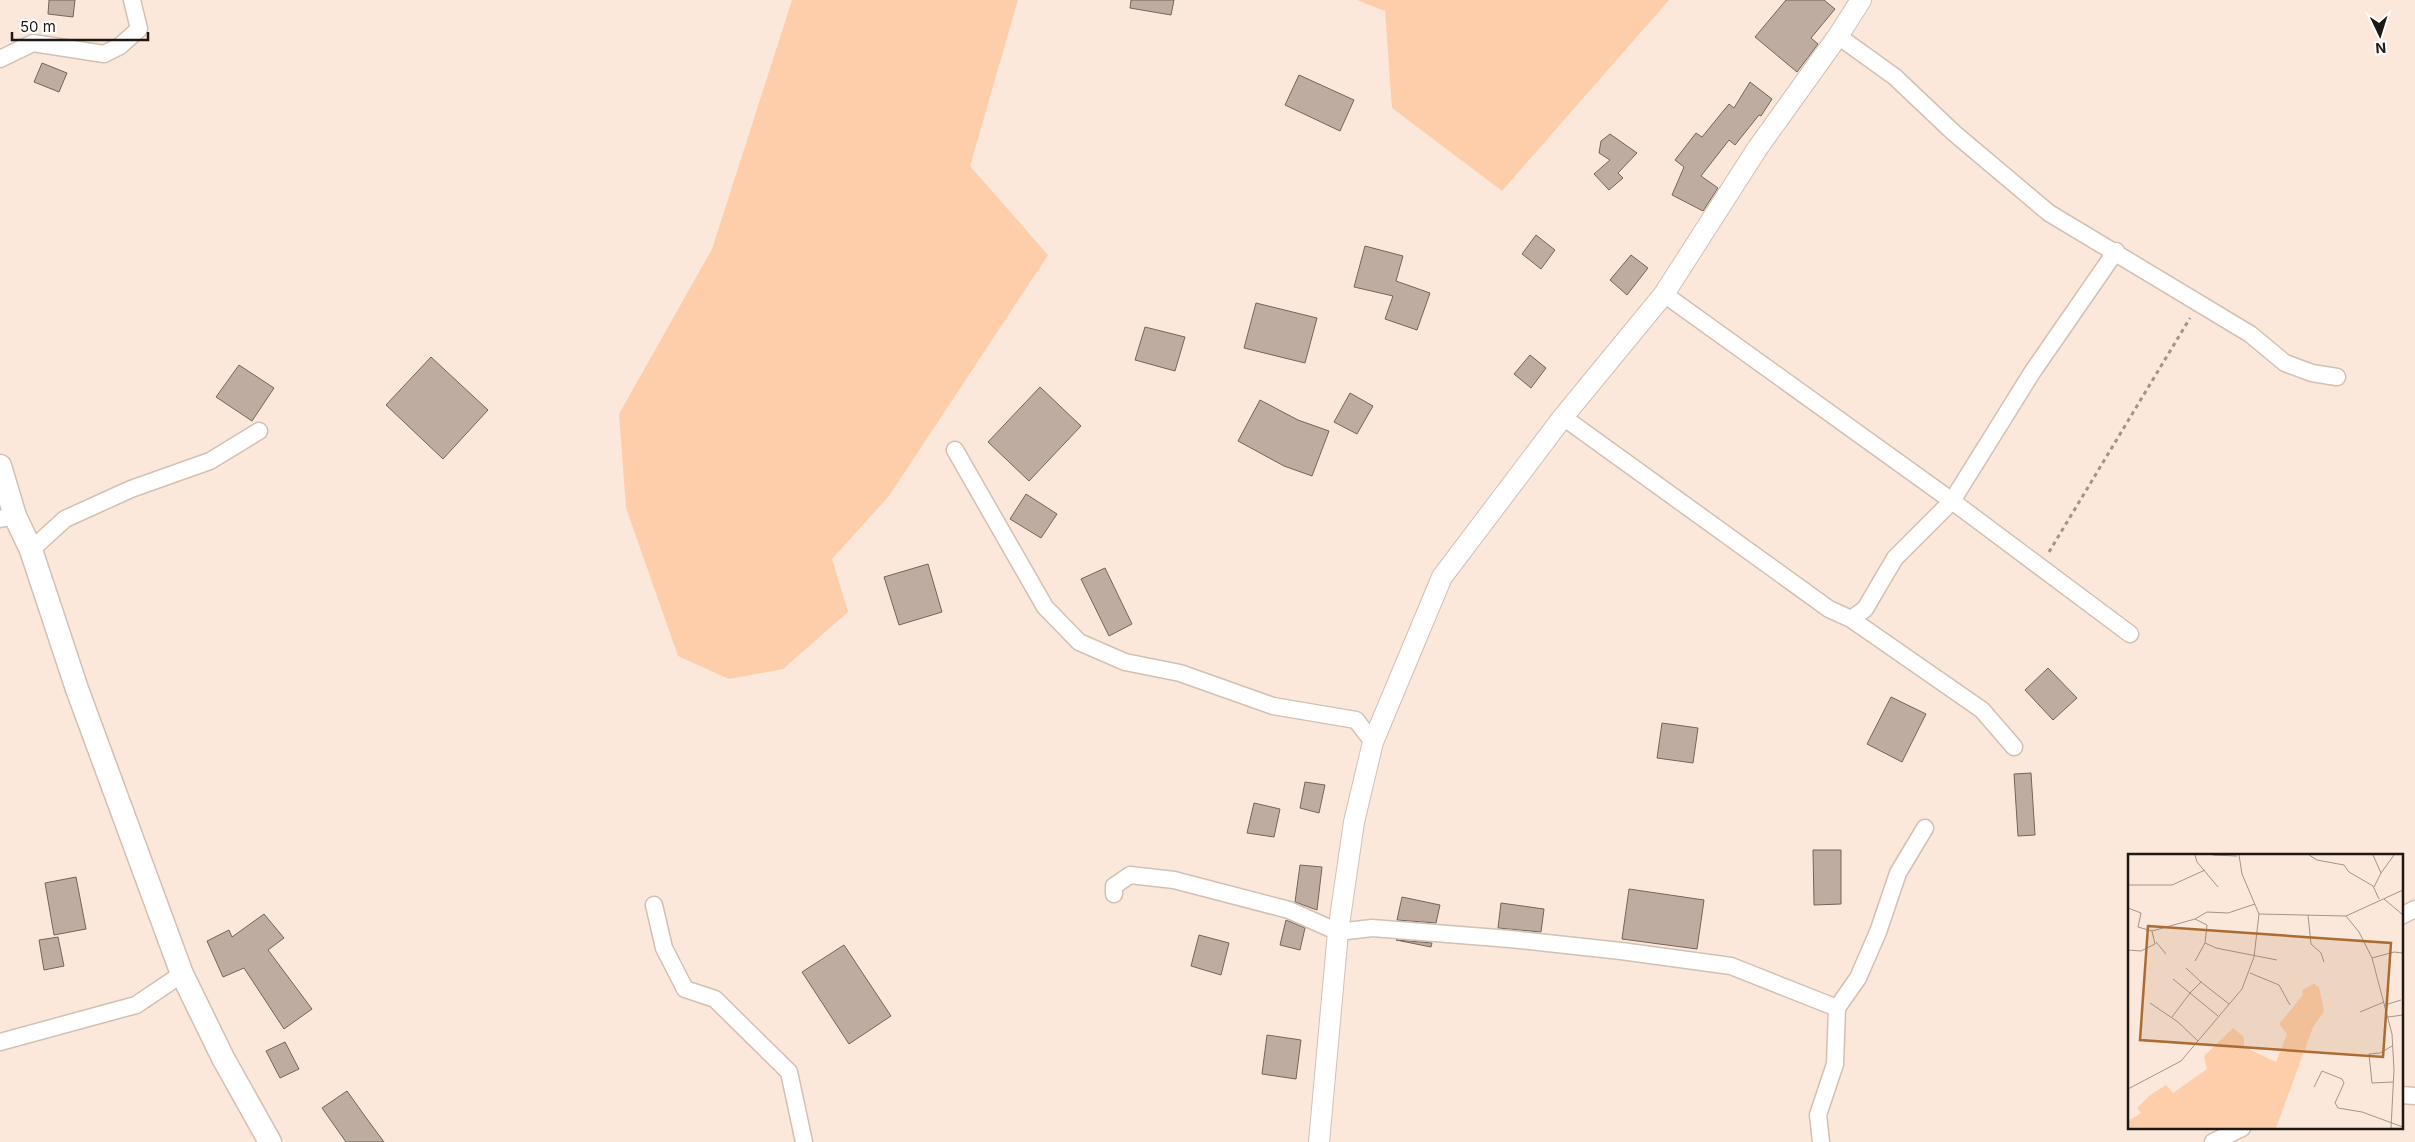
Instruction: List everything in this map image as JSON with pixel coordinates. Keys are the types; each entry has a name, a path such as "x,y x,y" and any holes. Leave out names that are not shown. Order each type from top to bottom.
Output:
{"main road":[{"path":"0,466 7,517 31,550 77,689 182,974 223,1058 270,1142"}],"street":[{"path":"0,59 33,43 104,54 120,46 140,29 132,0"},
{"path":"1320,1142 1338,932 1354,822 1373,742 1442,576 1563,417 1664,294 1757,149 1838,36 1861,0"},
{"path":"1838,36 1895,77 1954,132 2050,213 2116,251 2198,305 2250,334 2285,363 2312,374 2337,377"},
{"path":"1850,619 1865,609 1895,558 1952,501 2033,371 2116,251"},
{"path":"1664,294 1952,501 2130,634"},
{"path":"1563,417 1829,609 1850,619 1982,710 2014,747"},
{"path":"31,550 65,519 131,489 210,460 259,431"},
{"path":"955,450 1045,607 1079,642 1125,662 1180,673 1273,706 1356,720 1373,742"},
{"path":"1821,1142 1818,1115 1836,1064 1837,1008 1858,978 1878,932 1898,873 1925,828"},
{"path":"1114,894 1114,886 1130,875 1174,880 1289,910 1338,932 1372,928 1510,939 1622,951 1731,966 1837,1008"},
{"path":"654,905 664,948 685,989 716,999 789,1072 804,1142"},
{"path":"2402,916 2415,909"},
{"path":"0,1042 136,1004 182,974"},
{"path":"2402,1095 2415,1096"},
{"path":"2213,1142 2238,1130"}],"path":[{"path":"2041,566 2091,478 2198,305"}],"shaded area":[{"path":"792,0 1018,0 970,166 1048,255 889,496 832,559 848,612 783,669 729,679 678,656 626,508 619,414 712,249"},
{"path":"1357,0 1669,0 1502,191 1392,108 1385,11"}],"building":[{"path":"49,0 75,0 73,17 48,14"},
{"path":"1131,0 1174,0 1171,15 1130,8"},
{"path":"1786,0 1824,0 1835,9 1811,38 1818,44 1797,72 1755,37"},
{"path":"42,63 67,73 59,92 34,82"},
{"path":"1299,75 1354,100 1340,131 1285,105"},
{"path":"1750,82 1772,99 1761,116 1759,115 1735,145 1729,140 1701,176 1718,188 1703,211 1672,195 1684,167 1675,160 1696,133 1702,137 1729,104 1734,108"},
{"path":"1610,134 1637,153 1618,173 1623,178 1609,190 1594,174 1610,160 1599,153 1601,141"},
{"path":"1536,235 1555,250 1541,269 1522,254"},
{"path":"1365,246 1403,256 1396,281 1430,293 1417,330 1385,319 1393,296 1354,287"},
{"path":"1631,255 1648,268 1627,295 1610,280"},
{"path":"1256,303 1317,318 1305,363 1244,348"},
{"path":"1145,327 1185,337 1175,371 1135,360"},
{"path":"1530,355 1546,368 1531,388 1514,374"},
{"path":"431,357 488,410 443,459 386,405"},
{"path":"239,365 274,388 252,421 216,397"},
{"path":"1040,387 1081,426 1029,481 988,442"},
{"path":"1350,393 1373,406 1357,434 1334,422"},
{"path":"1260,400 1298,420 1329,431 1312,476 1284,466 1238,441"},
{"path":"1026,494 1057,514 1041,538 1010,519"},
{"path":"928,564 942,612 899,625 884,577"},
{"path":"1105,568 1132,624 1109,636 1081,579"},
{"path":"2048,668 2077,698 2053,720 2025,690"},
{"path":"1891,697 1926,714 1902,762 1867,744"},
{"path":"1662,723 1698,728 1693,763 1657,758"},
{"path":"2031,773 2035,835 2018,836 2014,774"},
{"path":"1305,782 1325,785 1319,813 1300,808"},
{"path":"1254,803 1280,809 1274,837 1247,833"},
{"path":"1813,850 1841,850 1841,904 1814,905"},
{"path":"1300,865 1322,867 1317,910 1295,902"},
{"path":"76,877 86,929 54,935 45,883"},
{"path":"1629,889 1704,900 1697,949 1622,939"},
{"path":"1402,897 1440,905 1436,923 1397,920"},
{"path":"1501,903 1544,909 1541,932 1498,928"},
{"path":"264,914 284,938 268,950 312,1009 284,1029 244,968 223,977 207,941 229,930 232,937"},
{"path":"1286,920 1305,928 1300,950 1280,945"},
{"path":"1199,935 1229,943 1221,975 1191,966"},
{"path":"58,937 64,966 44,970 39,940"},
{"path":"1396,940 1432,943 1431,947"},
{"path":"844,945 891,1016 849,1044 802,972"},
{"path":"1267,1035 1301,1040 1296,1079 1262,1074"},
{"path":"285,1042 299,1069 280,1078 266,1051"},
{"path":"347,1091 384,1142 346,1142 322,1108"}]}
